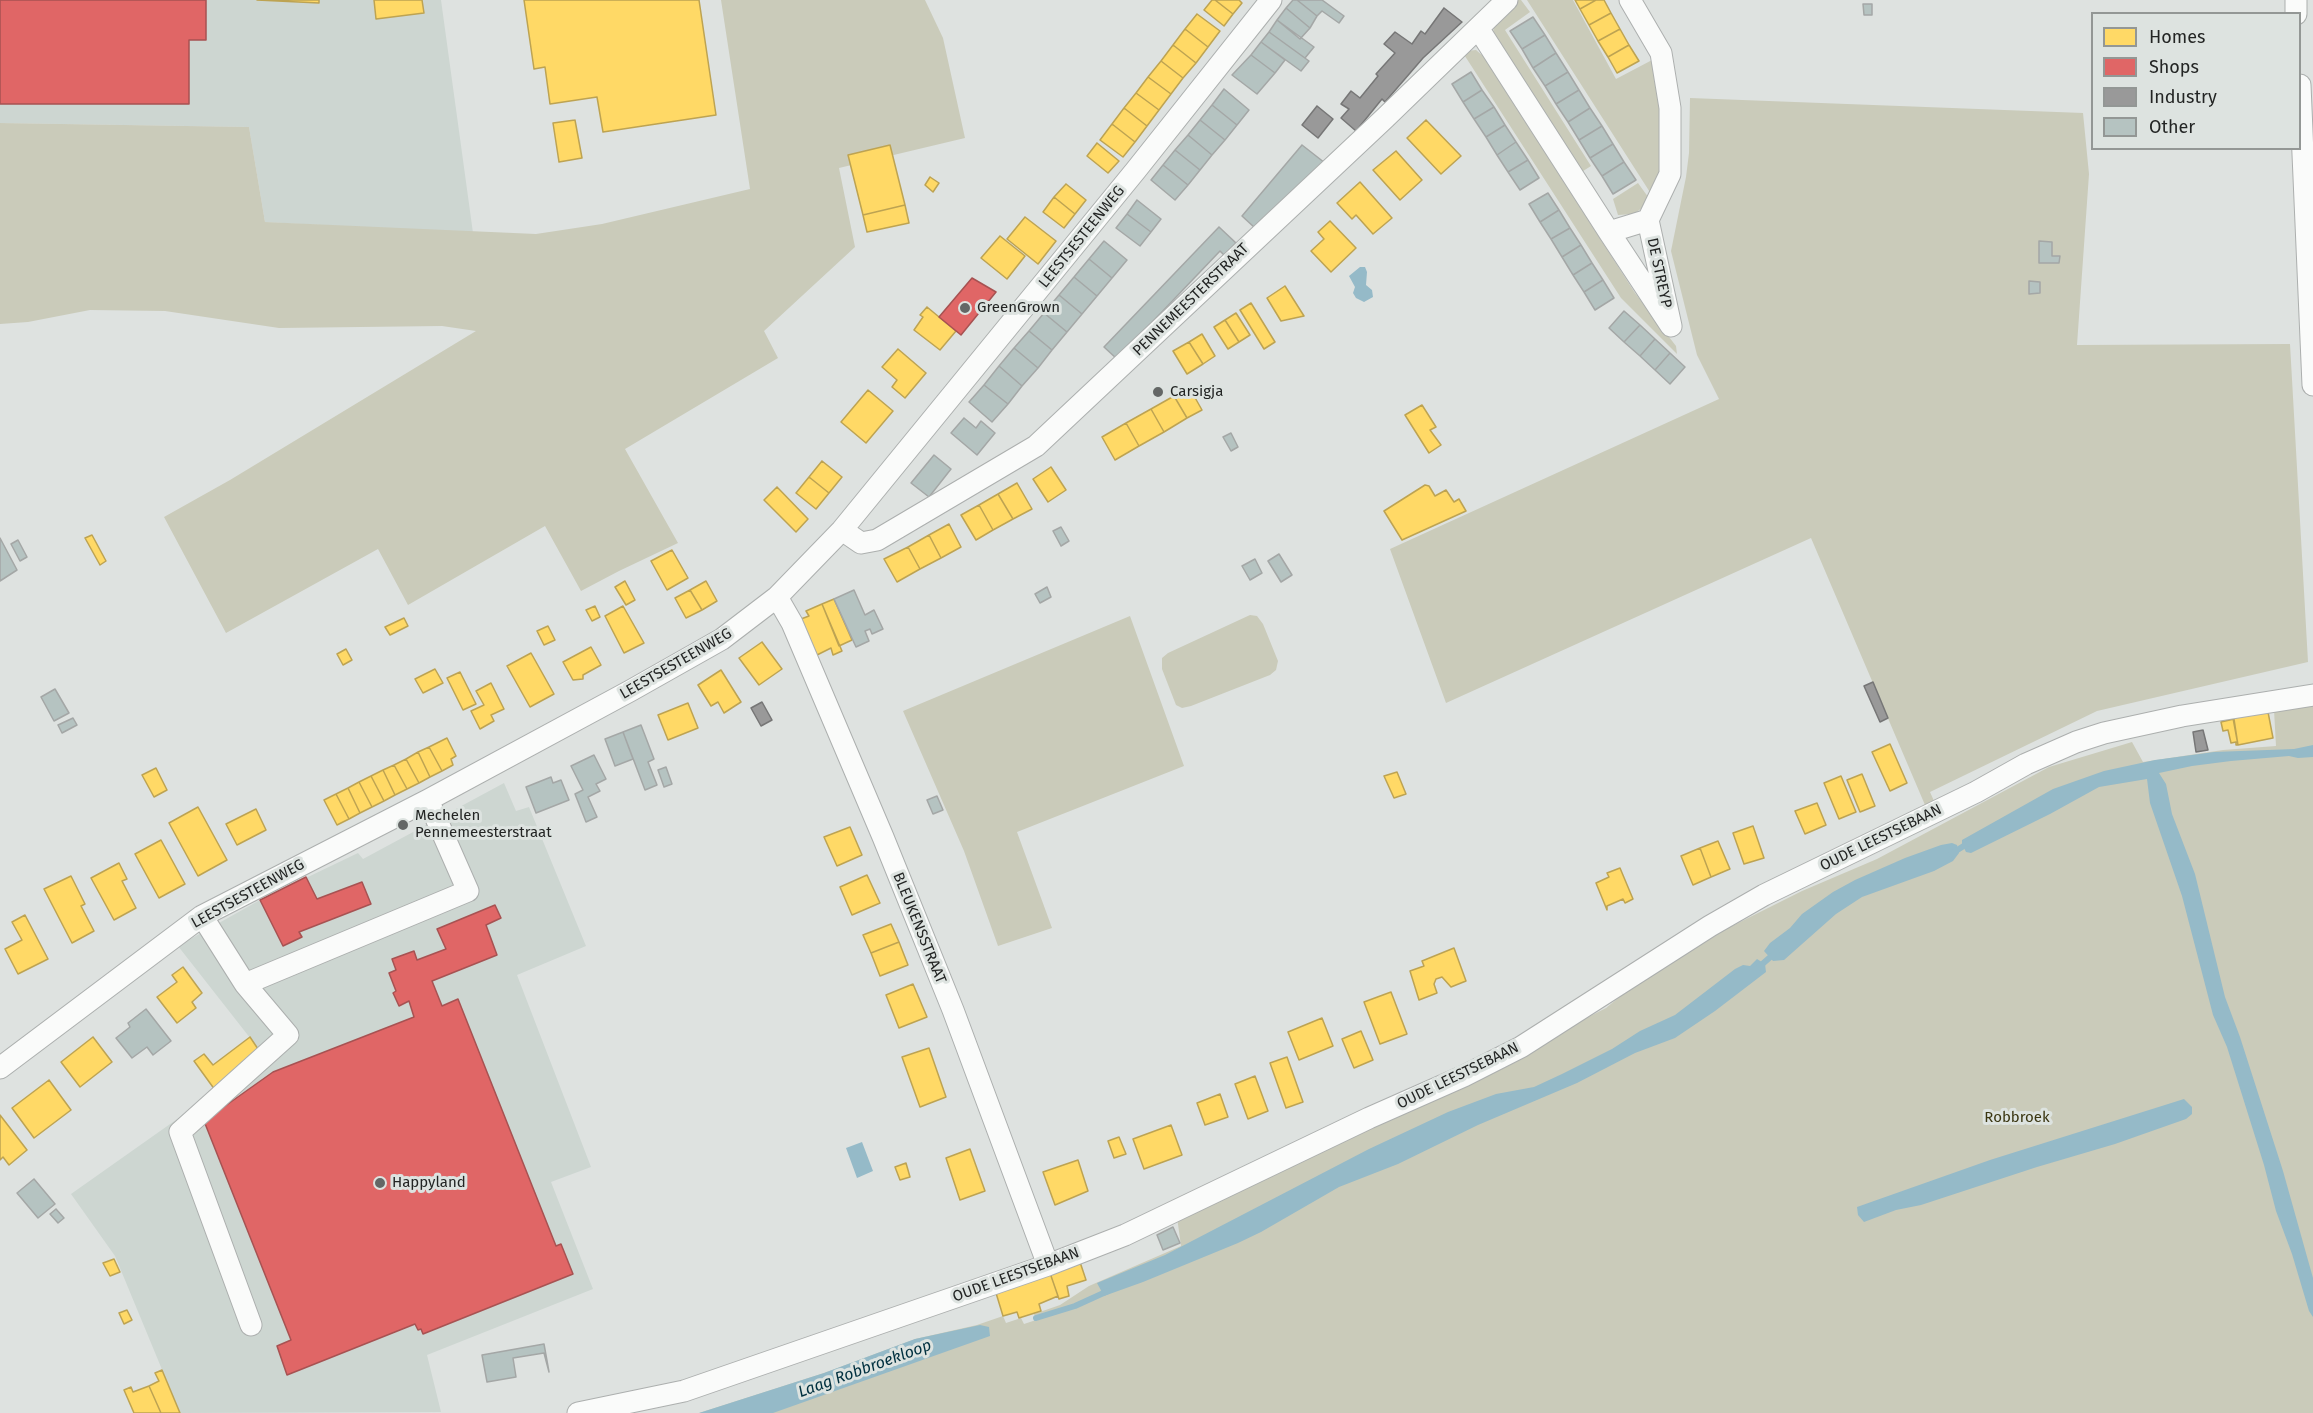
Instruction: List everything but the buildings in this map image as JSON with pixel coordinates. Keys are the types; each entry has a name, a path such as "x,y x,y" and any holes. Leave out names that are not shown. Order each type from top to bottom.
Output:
{"street":[{"name":"LEESTSESTEENWEG","path":"0,1068 202,916 428,800 630,691 722,639 777,597 842,530 1136,170 1271,0"},
{"name":"PENNEMEESTERSTRAAT","path":"842,530 861,543 877,540 1036,446 1507,0"},
{"path":"1630,0 1660,53 1670,108 1670,174 1648,220"},
{"name":"DE STREYP","path":"1478,28 1609,232 1671,326 1648,220 1609,232"},
{"path":"2301,108 2313,385"},
{"name":"BLEUKENSSTRAAT","path":"777,597 792,623 892,859 953,1010 1048,1265"},
{"name":"OUDE LEESTSEBAAN","path":"578,1413 684,1391 1048,1265 1134,1230 1369,1118 1464,1076 1521,1047 1710,926 1764,895 1936,812 2047,754 2104,733 2171,718 2313,695"},
{"path":"245,984 468,891 428,800"},
{"path":"202,916 245,984 288,1035 180,1132 250,1325"}],"shaded area":[{"path":"0,0 441,0 473,233 265,222 249,127 0,123"},
{"path":"504,783 516,811 529,807 586,946 517,975 591,1167 551,1182 593,1289 427,1355 441,1412 180,1413 115,1256 71,1194 265,1057 178,946 260,900 358,853 363,859"}],"green space":[{"path":"721,0 925,0 943,38 965,138 839,168 855,247 764,331 778,358 625,449 678,543 581,591 545,526 408,605 378,549 226,633 164,517 230,480 476,331 442,326 279,328 165,311 90,310 28,322 0,324 0,123 249,127 265,222 536,234 602,224 750,189"},
{"path":"1517,0 1521,0 1530,12 1505,30 1591,166 1580,173 1493,33 1495,20"},
{"path":"1527,0 1573,0 1616,79 1654,59 1664,104 1663,169 1653,197"},
{"path":"1476,50 1483,56 1635,293 1676,346 1677,354 1621,298 1463,53"},
{"path":"1690,98 2083,113 2089,174 2077,345 2290,344 2308,662 2097,711 1930,792 1934,801 1925,805 1811,538 1446,703 1390,549 1719,399 1697,355 1671,251 1689,153"},
{"path":"1638,183 1651,201 1634,214 1618,215 1613,199"},
{"path":"1250,615 1257,616 1263,624 1278,661 1276,670 1270,675 1191,706 1182,708 1176,705 1162,669 1162,658 1168,653"},
{"path":"1130,616 1184,766 1017,832 1052,928 998,946 964,851 903,711"},
{"name":"Robbroek","path":"2313,705 2313,1413 699,1413 824,1373 915,1339 977,1325 1003,1316 1006,1323 1021,1318 1024,1324 1036,1320 1034,1314 1060,1305 1089,1286 1181,1246 1177,1217 1467,1079 1606,1008 1623,994 1724,930 1802,891 1877,859 2049,767 2132,742 2143,762 2223,750 2276,746 2274,710"}],"water":[{"path":"1360,267 1365,267 1366,285 1372,290 1373,297 1364,302 1356,298 1353,293 1355,287 1349,276"},
{"path":"2313,745 2313,757 2289,756 2231,761 2159,773 2166,784 2172,814 2195,874 2225,997 2283,1171 2313,1278 2313,1317 2276,1211 2227,1047 2213,1015 2182,896 2150,803 2147,779 2099,787 1971,853 1966,852 1962,840 2053,789 2104,771 2155,760 2214,752 2294,749"},
{"path":"1952,843 1957,845 1959,853 1953,861 1934,871 1862,897 1836,914 1784,960 1773,961 1764,951 1802,914 1833,892 1905,858"},
{"path":"1757,959 1765,964 1766,972 1675,1038 1635,1053 1577,1083 1478,1125 1398,1164 1339,1187 1238,1243 1104,1296 1097,1283 1165,1255 1369,1149 1448,1112 1496,1094 1534,1087 1562,1074 1612,1049 1640,1031 1675,1015 1735,969 1743,965 1750,966"},
{"path":"2184,1099 2192,1107 2192,1114 2186,1119 2115,1144 1921,1205 1896,1210 1864,1222 1858,1215 1857,1207 1990,1160"},
{"path":"862,1142 873,1171 857,1178 846,1148"},
{"path":"980,1325 989,1327 990,1336 773,1413 699,1413 824,1373 915,1339"}],"waterway":[{"path":"1951,854 1970,842"},
{"path":"1759,967 1776,952"},
{"name":"Laag Robbroekloop","path":"1036,1318 1075,1306 1108,1291"}],"place":[{"name":"GreenGrown","path":"965,308"},
{"name":"Carsigja","path":"1158,392"},
{"name":"Mechelen Pennemeesterstraat","path":"403,825"},
{"name":"Happyland","path":"380,1183"}]}
